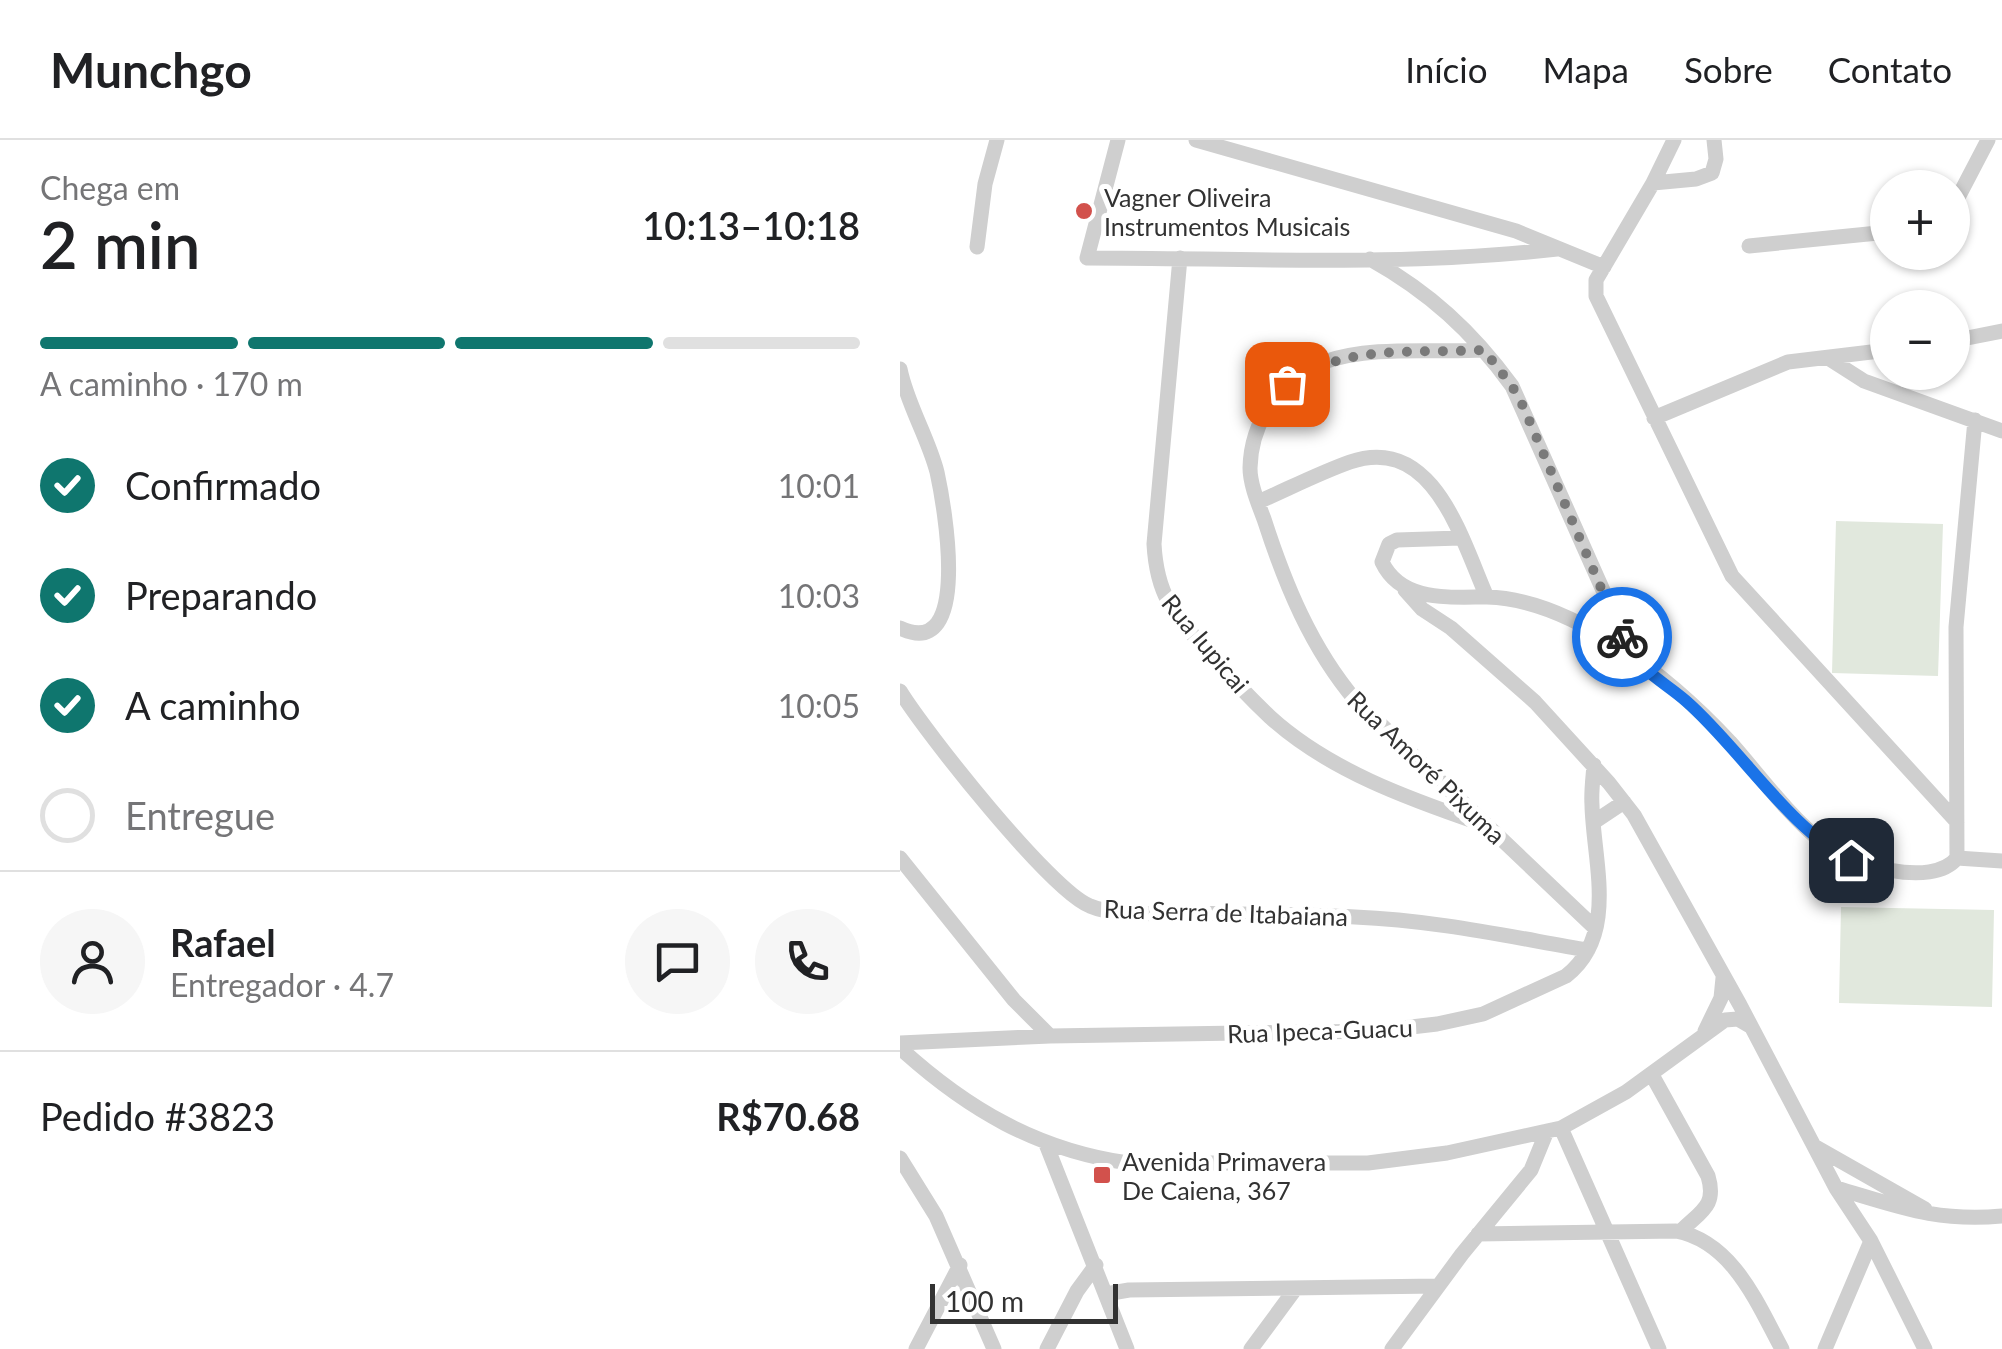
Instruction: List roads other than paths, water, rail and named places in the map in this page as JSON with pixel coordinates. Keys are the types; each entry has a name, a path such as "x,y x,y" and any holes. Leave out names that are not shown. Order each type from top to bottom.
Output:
{"street":[{"path":"977,247 984,184 997,140"},
{"path":"1118,140 1087,258 1369,258 1557,249"},
{"path":"1196,140 1516,231 1604,267"},
{"path":"1674,140 1653,184 1596,280 1596,296 1723,563 1740,588 1957,822"},
{"path":"1653,184 1712,173 1716,160 1714,140"},
{"path":"1970,174 1988,140"},
{"path":"1748,246 1870,234"},
{"name":"Rua Iupicai","path":"1180,258 1154,544 1155,574 1162,593 1232,678 1295,736 1355,772 1488,826"},
{"path":"1369,258 1413,282 1484,350 1512,386 1614,614 1628,654"},
{"path":"1970,337 2002,330"},
{"name":"Rua Amoré Pixuma","path":"1484,350 1354,356 1324,362 1287,384 1260,421 1250,471 1278,562 1331,672 1356,701 1595,928"},
{"path":"1654,418 1788,362 1870,352"},
{"path":"1861,353 1856,366 1864,381"},
{"path":"1828,358 1864,381 2002,431"},
{"path":"900,368 936,469 947,538 948,573 948,604 937,624 922,634 900,628"},
{"path":"1405,590 1538,604 1564,614 1628,654 1714,726 1804,826 1838,853 1874,866 1908,872 1939,871 1957,858 1956,627 1975,420"},
{"path":"1258,502 1353,461 1395,460 1434,486 1446,503 1487,597"},
{"path":"1460,538 1397,540 1389,544 1382,562 1386,572 1422,609 1451,628 1535,702 1624,802 1724,976 1836,1188 1871,1240 1924,1349"},
{"path":"1451,628 1455,596"},
{"name":"Rua Serra de Itabaiana","path":"900,691 916,718 1014,834 1075,898 1090,906 1142,913 1400,919 1588,950"},
{"path":"1588,950 1600,895 1594,765"},
{"path":"1594,822 1624,802"},
{"path":"900,858 1014,1000 1050,1036"},
{"path":"1957,858 2002,861"},
{"name":"Rua Ipeca-Guacu","path":"900,1045 1050,1036 1377,1031 1438,1024 1482,1014 1566,976 1588,950"},
{"path":"1704,1034 1721,998 1724,976"},
{"path":"900,1045 962,1100 992,1119 1046,1144 1090,1158 1128,1163 1368,1163 1447,1153 1554,1129 1652,1076 1725,1020 1738,1019 1750,1026"},
{"path":"1652,1076 1712,1190 1709,1204 1681,1231"},
{"path":"1554,1129 1659,1349"},
{"path":"1392,1349 1531,1170 1554,1129"},
{"path":"1046,1144 1127,1349"},
{"path":"1814,1146 1937,1215"},
{"path":"900,1158 926,1198 960,1266 994,1349"},
{"path":"1836,1188 1898,1208 1937,1215 1973,1219 2002,1216"},
{"path":"1478,1234 1681,1231 1725,1256 1782,1349"},
{"path":"1824,1349 1871,1240"},
{"path":"1048,1349 1077,1292 1096,1265"},
{"path":"916,1349 960,1266"},
{"path":"1106,1294 1129,1290 1438,1286"},
{"path":"1251,1349 1296,1288"}],"place":[{"name":"Vagner Oliveira Instrumentos Musicais","path":"1084,211"},
{"name":"Avenida Primavera De Caiena, 367","path":"1102,1175"}]}
